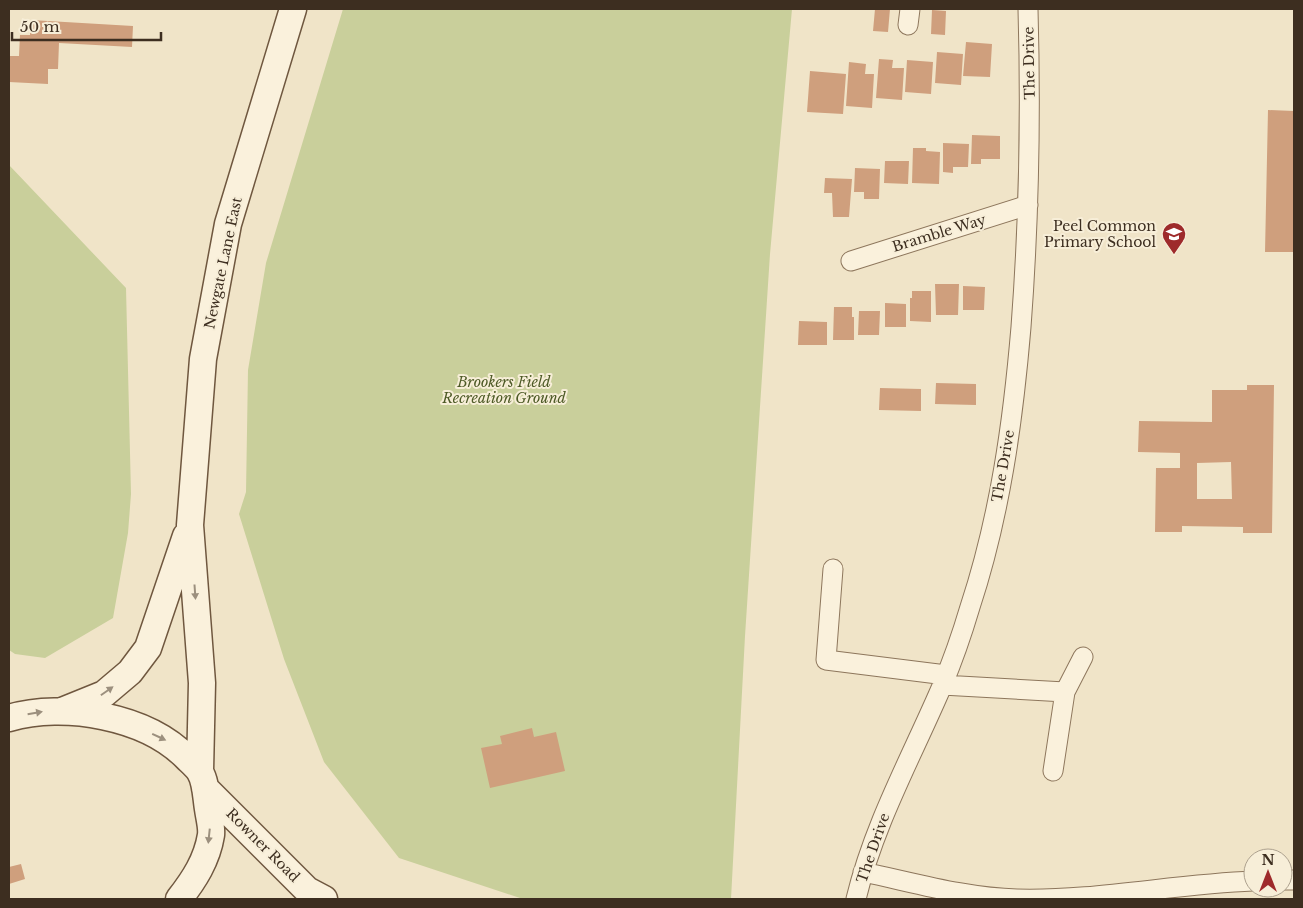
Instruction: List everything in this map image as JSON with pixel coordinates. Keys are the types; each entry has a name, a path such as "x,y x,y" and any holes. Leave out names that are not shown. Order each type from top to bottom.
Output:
{"main road":[{"name":"Newgate Lane East","path":"179,899 204,862 211,834 202,779 202,683 190,526 204,359 228,224 293,9"},
{"name":"Newgate Lane East","path":"62,710 104,694 130,672 148,648 190,526"},
{"path":"9,718 62,710"},
{"name":"Rowner Road","path":"62,710 120,720 166,740 181,751 202,779 307,890 324,899"}],"street":[{"name":"The Drive","path":"856,899 863,872 893,793 944,680 970,608 987,552 1005,467 1016,379 1028,206 1030,77 1028,9"},
{"name":"Bramble Way","path":"851,261 1028,206"},
{"path":"833,569 826,660 944,680 1065,692"},
{"path":"1053,771 1065,692 1083,657"},
{"path":"863,872 966,896 1016,899 1216,891 1243,884"}],"green space":[{"name":"Brookers Field Recreation Ground","path":"343,9 792,9 770,254 745,636 731,899 523,899 399,858 324,762 284,659 239,514 246,492 248,370 266,263"},
{"path":"9,165 126,288 131,494 128,533 113,618 45,658 15,654 9,650"}],"building":[{"path":"875,9 890,9 888,32 873,31"},
{"path":"932,10 946,11 945,35 931,34"},
{"path":"31,20 133,26 132,47 59,43 58,69 48,69 48,84 9,82 10,56 19,56 20,35 30,35"},
{"path":"966,42 992,44 990,77 963,76"},
{"path":"937,52 963,54 961,85 935,83"},
{"path":"879,59 893,60 892,68 904,68 902,100 876,98"},
{"path":"907,60 933,62 931,94 905,92"},
{"path":"849,62 866,64 865,74 874,74 872,108 846,106"},
{"path":"810,71 846,74 843,114 807,112"},
{"path":"1268,110 1294,111 1294,252 1265,252"},
{"path":"972,135 1000,136 1000,159 981,159 981,164 971,164"},
{"path":"943,143 969,144 968,167 953,167 953,173 943,172"},
{"path":"913,148 926,148 926,151 940,152 939,184 912,183"},
{"path":"885,161 909,161 908,184 884,183"},
{"path":"855,168 880,169 879,199 864,199 864,192 854,192"},
{"path":"825,178 852,179 849,217 833,217 832,193 824,193"},
{"path":"935,284 959,284 958,315 936,315"},
{"path":"963,286 985,287 984,310 963,310"},
{"path":"912,291 931,291 931,322 910,321 910,298 912,298"},
{"path":"885,303 906,304 906,327 885,327"},
{"path":"834,307 852,307 854,340 833,340"},
{"path":"859,311 880,311 879,335 858,335"},
{"path":"799,321 827,322 827,345 798,345"},
{"path":"936,383 976,384 976,405 935,404"},
{"path":"1247,385 1274,385 1272,533 1243,533 1243,527 1182,526 1182,532 1155,532 1156,468 1180,468 1180,453 1138,452 1139,421 1212,422 1212,390 1247,390","holes":["1231,462 1232,499 1197,499 1197,463"]},
{"path":"880,388 921,389 921,411 879,410"},
{"path":"532,728 534,737 556,732 565,771 490,788 481,748 502,744 500,736"},
{"path":"21,864 25,879 9,884 9,867"}],"place":[{"name":"Peel Common Primary School","path":"1174,255"}]}
